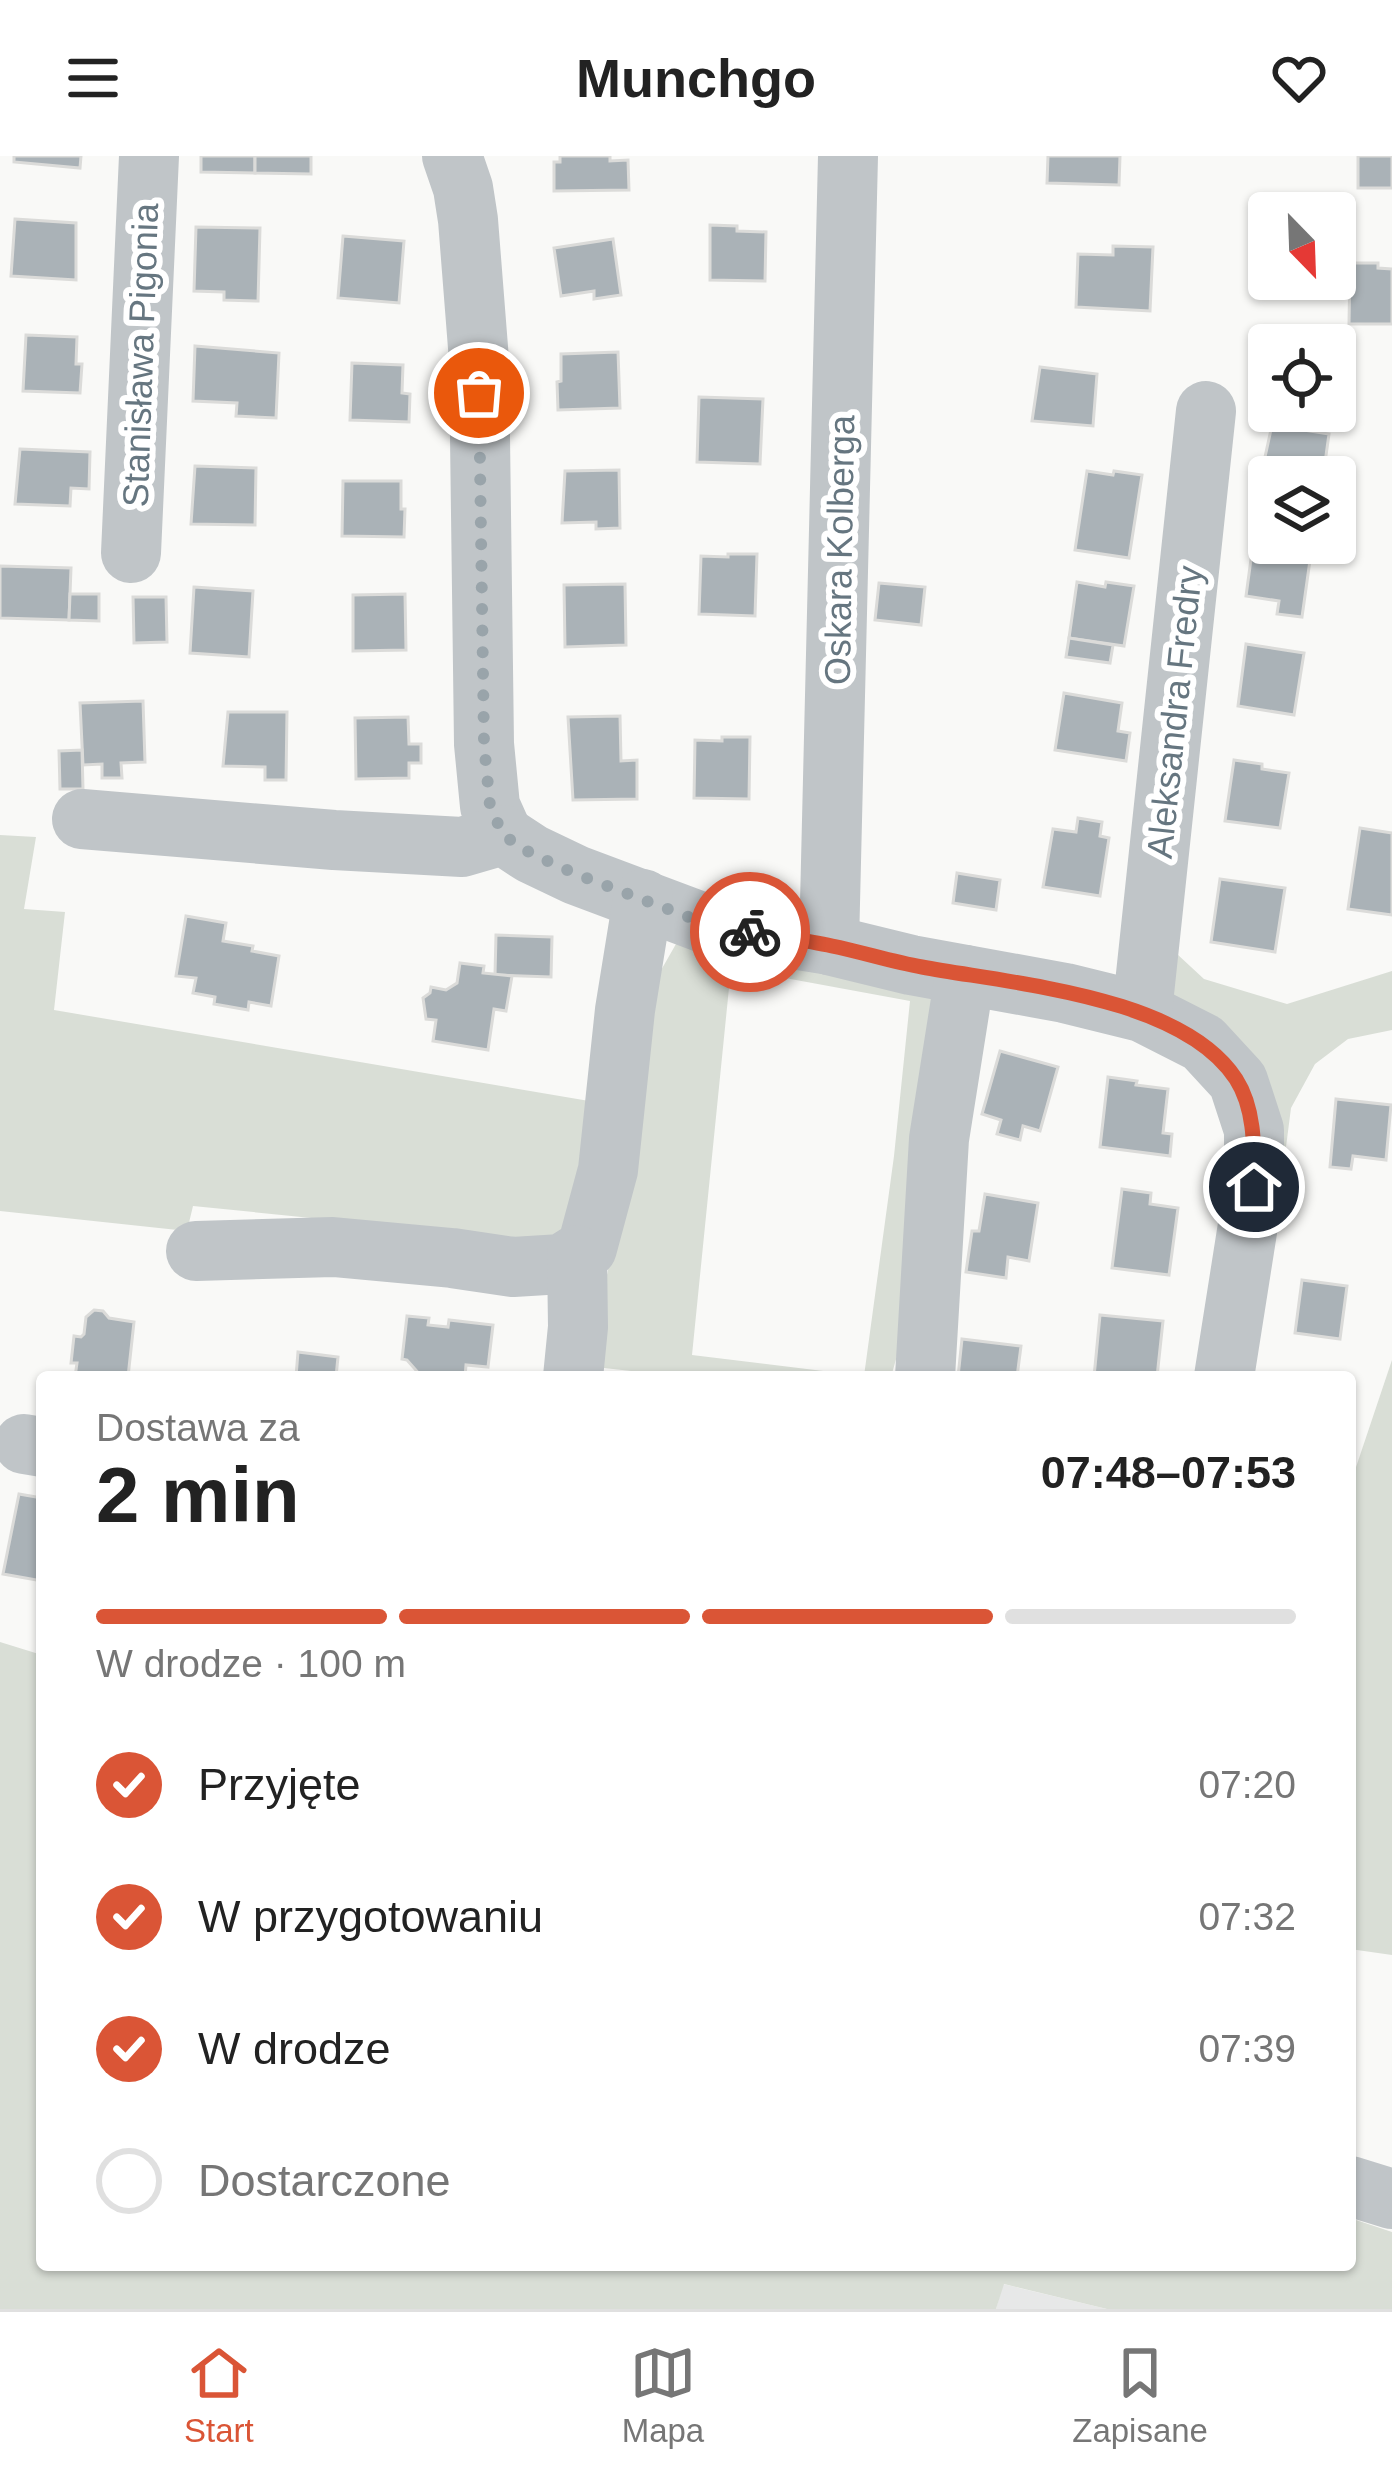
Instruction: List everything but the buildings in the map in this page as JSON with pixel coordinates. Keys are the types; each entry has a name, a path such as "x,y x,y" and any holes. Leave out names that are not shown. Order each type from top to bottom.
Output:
{"street":[{"name":"Stanisława Pigonia","path":"131,554 148,156"},
{"path":"452,156 468,220 479,360 484,744 490,806 503,835 532,854 712,926 1065,993 1142,1012 1203,1043 1238,1081 1254,1130 1254,1187 1225,1371"},
{"name":"Oskara Kolberga","path":"829,945 848,156"},
{"name":"Aleksandra Fredry","path":"1142,1012 1206,411"},
{"path":"82,819 462,847 503,835"},
{"path":"196,1252 334,1247 513,1267 562,1264 586,1248 608,1170 625,1010 643,899"},
{"path":"925,1371 939,1139 965,975"},
{"path":"574,1371 577,1255"},
{"path":"1356,2188 1392,2199"}],"shaded area":[{"path":"0,835 36,837 24,909 65,912 54,1010 595,1102 559,1243 193,1206 187,1231 0,1211"},
{"path":"680,937 949,988 915,1292 893,1371 865,1371 910,1001 731,968 692,1355 823,1371 595,1367 607,1275 643,1090 652,986"},
{"path":"1177,954 1204,979 1287,1004 1392,971 1392,1030 1348,1039 1315,1064 1291,1108 1286,1147 1271,1143 1167,994"},
{"path":"1392,1360 1392,1955 1356,1950 1356,1467"},
{"path":"0,1642 36,1653 36,2271 1356,2271 1356,2220 1392,2232 1392,2309 1107,2309 1004,2284 996,2309 0,2309"},
{"path":"1003,2284 1107,2309 996,2309"}],"way so far":[{"path":"479,393 484,744 490,806 503,835 576,874 712,926 750,932"}],"route":[{"path":"750,932 1142,1012 1203,1043 1238,1081 1254,1130 1254,1187"}]}
